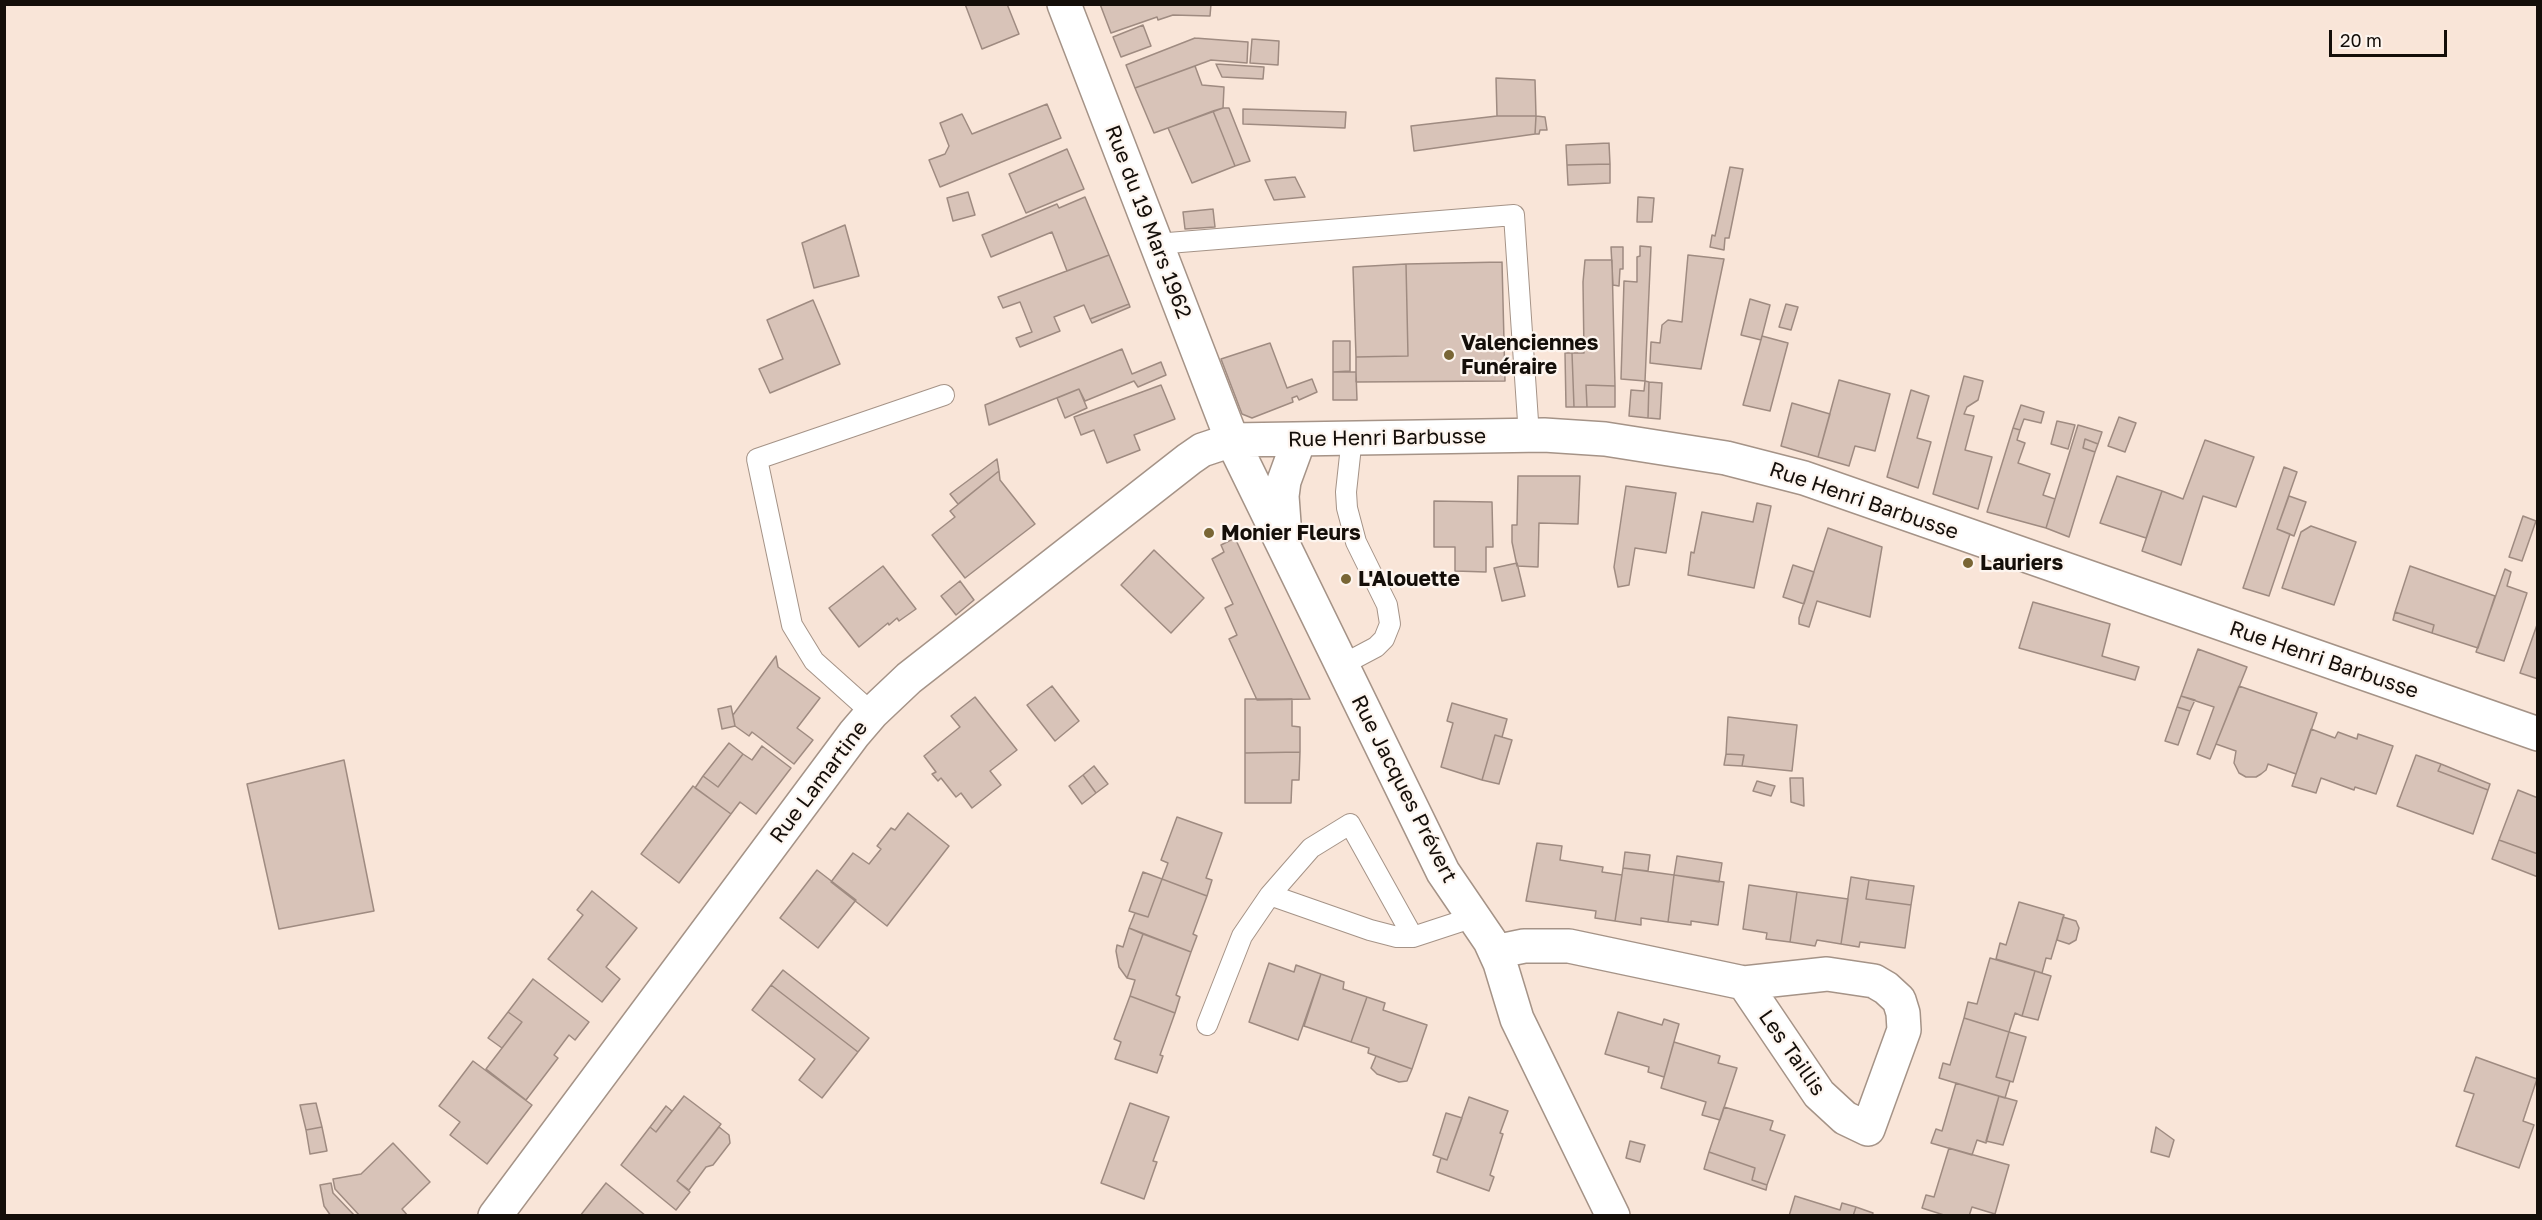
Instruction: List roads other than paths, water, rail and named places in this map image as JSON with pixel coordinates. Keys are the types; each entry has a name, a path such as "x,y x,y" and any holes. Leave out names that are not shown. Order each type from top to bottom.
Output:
{"street":[{"name":"Rue du 19 Mars 1962","path":"1064,4 1232,440"},
{"name":"Rue Henri Barbusse","path":"1232,440 1529,436 1605,439 1726,458 1804,478 2538,734"},
{"name":"Rue Jacques Prévert","path":"1232,440 1443,872 1495,952 1517,1019 1613,1215"},
{"name":"Rue Lamartine","path":"495,1215 872,713 909,678 1189,459 1202,450 1232,440"},
{"name":"Rue Jacques Prévert","path":"1288,556 1281,510 1282,496 1284,481 1299,440"},
{"name":"Les Taillis","path":"1495,952 1524,946 1569,946 1744,983 1827,974 1874,981 1899,1000 1904,1014 1904,1030 1868,1130 1845,1118 1819,1094 1744,983"}],"lane":[{"path":"1156,244 1514,215 1529,436"},
{"path":"872,713 814,661 792,625 757,459 944,395"},
{"path":"1342,666 1376,647 1384,639 1389,624 1387,605 1356,542 1347,507 1346,492 1352,437"},
{"path":"1207,1024 1242,936 1270,895 1311,848 1350,824 1413,937"},
{"path":"1270,895 1382,934 1413,937 1474,917"}],"place":[{"name":"Valenciennes Funéraire","path":"1449,355"},
{"name":"Monier Fleurs","path":"1209,533"},
{"name":"Lauriers","path":"1968,563"},
{"name":"L'Alouette","path":"1346,579"}]}
